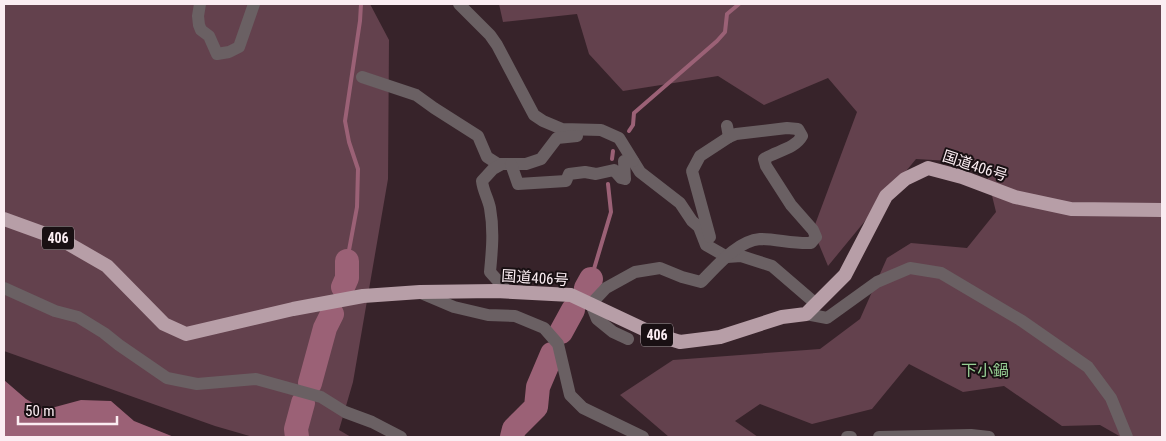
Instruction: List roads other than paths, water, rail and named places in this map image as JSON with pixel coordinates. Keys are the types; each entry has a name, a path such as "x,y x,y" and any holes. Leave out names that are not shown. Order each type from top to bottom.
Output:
{"highway":[{"name":"国道406号","path":"4,219 62,240 107,266 164,324 186,334 293,309 363,296 420,292 508,292 570,295 654,334 680,342 720,337 811,308 836,286 845,275 886,196 905,178 928,168 962,177 1015,197 1070,210 1162,210"}],"street":[{"path":"200,4 198,16 201,30 209,36 217,54 230,52 239,47 254,4"},
{"path":"459,4 490,35 497,45 534,115 562,129 601,130 619,138 640,172 680,203 698,227 706,245 727,257 741,256 772,266 811,308 827,318 877,282 910,268 941,273 1022,321 1088,366 1111,398 1127,437"},
{"path":"362,77 416,95 478,136 487,157 498,164 526,164 541,159 557,138 578,136 588,130"},
{"path":"628,339 614,332 597,319 591,304 606,288 635,272 660,268 700,282 745,243 760,239 796,244 811,243 816,237 813,230 791,205 764,160 770,155 799,143 802,136 798,129 787,128 736,134 728,131 700,156 692,171 713,248"},
{"path":"507,164 518,184 566,181 569,174 585,172 596,174 614,170 621,178 625,179 624,161 634,161"},
{"path":"507,164 493,169 482,181 490,206 494,241 490,272 508,292"},
{"path":"4,288 55,311 78,317 104,333 167,378 197,384 256,379 321,397 345,412 372,422 401,437"},
{"path":"420,292 454,307 488,316 515,316 544,328 558,344 570,395 583,408 643,437"},
{"path":"879,437 971,434 989,437"},
{"path":"847,437 852,437"}],"waterway":[{"path":"347,261 357,207 358,169 349,142 345,121 361,4"},
{"path":"629,131 633,125 634,113 717,41 725,32 727,14 739,4"},
{"path":"612,159 613,151"},
{"path":"591,279 611,212 608,184"},
{"path":"343,287 347,278 347,261"},
{"path":"586,288 591,279"},
{"path":"561,332 573,310"},
{"path":"310,383 325,328 332,314"},
{"path":"512,437 514,429 536,407 538,387 552,354"},
{"path":"297,437 296,429 303,403"}],"district":[{"name":"下小鍋","path":"985,370"}]}
